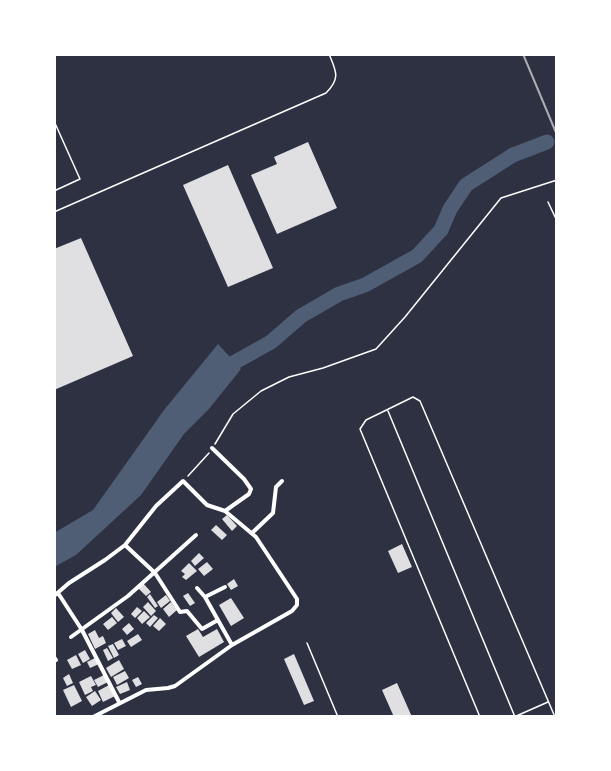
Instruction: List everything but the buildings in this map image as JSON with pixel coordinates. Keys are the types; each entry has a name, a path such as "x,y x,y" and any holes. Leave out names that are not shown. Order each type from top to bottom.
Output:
{"street":[{"path":"212,448 244,479 251,489 249,494 225,511"},
{"path":"93,717 146,690 175,686 232,645 283,617 297,605 295,595 252,532 225,511 210,507 183,481 156,506 125,545 111,557 69,583 56,595 82,630 119,702"},
{"path":"252,532 273,513 275,491 282,481"},
{"path":"71,637 112,609 196,535"},
{"path":"125,545 155,573 180,612 187,611 200,628 206,628 218,620"},
{"path":"205,597 225,587"},
{"path":"196,588 205,597 232,645"}],"lane":[{"path":"54,212 326,93 334,85 336,77 329,54"},
{"path":"54,121 80,179 54,190"},
{"path":"548,202 557,221"},
{"path":"480,717 360,429 366,420 413,397 420,401 555,717"},
{"path":"388,411 514,717 549,702"},
{"path":"308,643 338,717"}],"path":[{"path":"183,481 212,448 233,414 261,391 289,377 323,368 376,349 405,317 501,198 557,180"}],"water":[{"path":"218,344 241,369 209,409 184,434 141,495 76,555 54,567 54,533 93,510 164,410"}],"waterway":[{"path":"219,371 271,342 301,316 339,294 365,285 417,256 441,230 450,209 466,185 513,155 547,142"}],"railway":[{"path":"523,54 557,135"}]}
